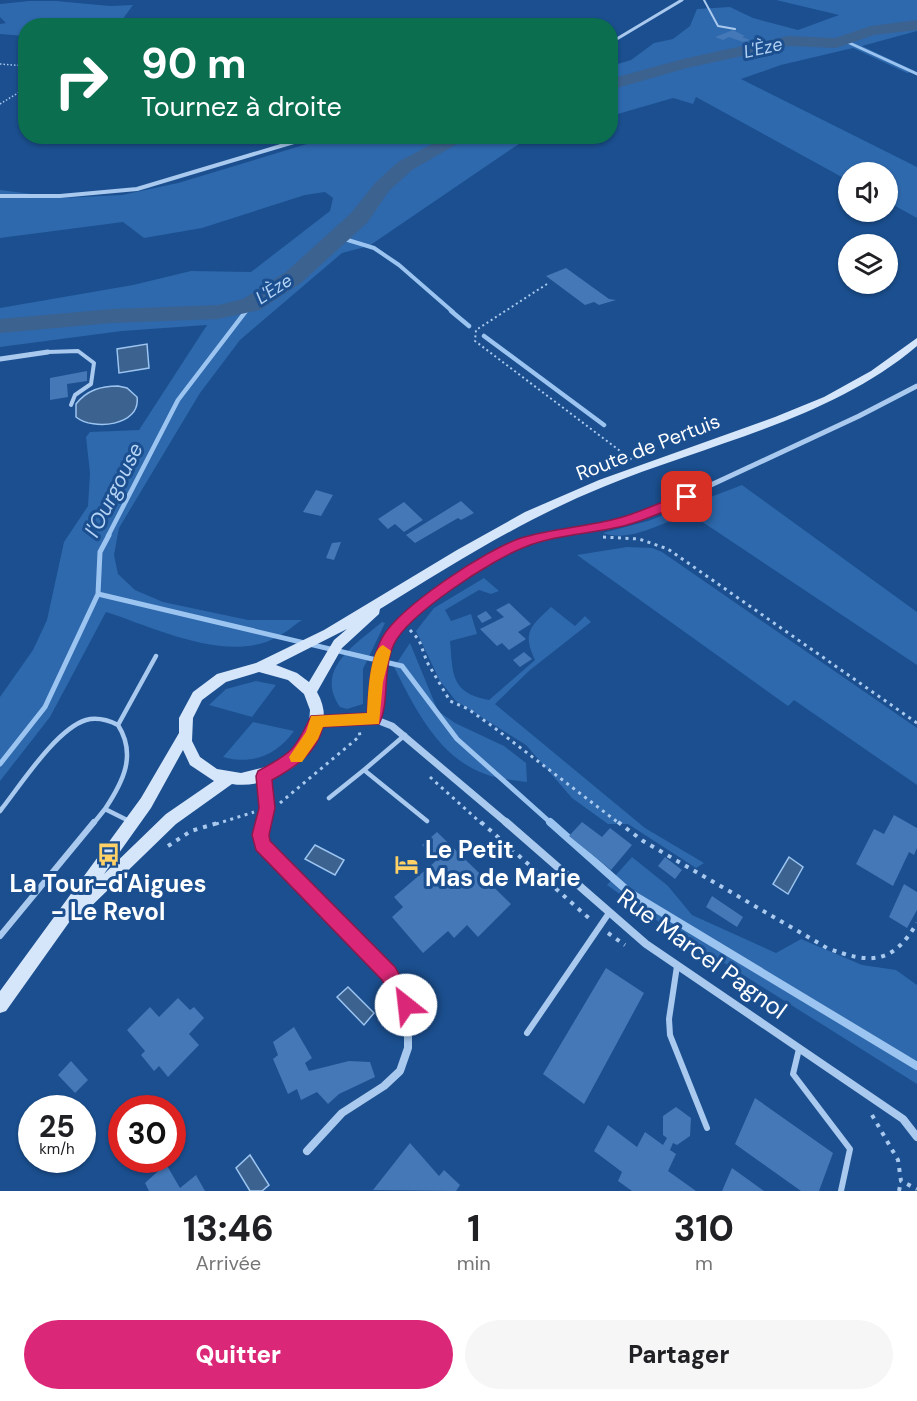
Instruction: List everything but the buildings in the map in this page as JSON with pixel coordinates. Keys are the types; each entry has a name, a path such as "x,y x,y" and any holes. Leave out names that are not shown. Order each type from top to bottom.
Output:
{"main road":[{"name":"Route de Pertuis","path":"259,667 283,657 394,595 464,550 529,515 642,468 782,418 826,399 888,365 917,340"},
{"name":"Route de Pertuis","path":"310,691 338,644 394,595"},
{"path":"0,1005 166,772 183,737 185,719 192,702 204,688 220,676 240,669 259,667 288,673 297,678 310,691 316,705 317,720 309,741 294,760 264,776 246,780 228,779 211,773 197,764 188,751 183,737"},
{"path":"50,937 144,844 196,799 228,779"}],"street":[{"path":"618,38 682,0"},
{"path":"0,196 60,196 137,189 287,144"},
{"path":"0,359 48,352"},
{"path":"374,719 376,682 381,658 388,640 402,622 438,593 508,549 538,537 621,522 674,503 917,386"},
{"name":"Rue Marcel Pagnol","path":"317,720 374,719 383,721 405,735 609,914 677,966 800,1047 903,1119 917,1137"},
{"path":"264,776 267,808 260,835 262,845 388,974 405,1000 409,1023 408,1048 400,1071 384,1086 342,1113 307,1151"},
{"path":"903,1119 917,1128"}],"lane":[{"path":"704,0 717,26 735,29"},
{"path":"48,352 78,351 94,363 91,384 75,395 71,405"},
{"path":"118,725 156,656"},
{"path":"0,811 71,728 91,719 103,719 118,725 127,738 129,759 124,780 105,809 0,936"},
{"path":"329,798 405,735"},
{"path":"364,770 427,821"},
{"path":"105,809 131,823"},
{"path":"527,1033 609,914"},
{"path":"677,966 669,1019 670,1035 707,1128"},
{"path":"800,1047 794,1071 795,1077 850,1149 841,1191"}],"path":[{"path":"0,64 18,65"},
{"path":"0,104 18,93"},
{"path":"547,284 476,330 475,341 642,468"},
{"path":"575,532 602,537 639,539 668,549 917,723"},
{"path":"402,622 419,640 427,662 450,701 492,726 643,840 697,873 827,948 851,958 868,961 885,958 911,934 917,922"},
{"path":"144,844 159,852 191,831 277,805 360,736 357,719"},
{"path":"899,1191 901,1181"}],"shaded area":[{"path":"776,0 917,0 917,31 862,46 915,71 907,73 853,48 781,65 741,79 917,167 917,218 898,208 898,162 838,162 838,175 696,97 693,104 673,98 618,114 618,64 631,60 654,43 673,39 690,26 697,9 730,7 753,18 798,30 839,15"},
{"path":"56,1 110,6 133,5 123,18 18,18 18,35 0,34 0,24 6,23 0,17 0,4"},
{"path":"307,144 519,144 369,246 342,253 240,340 200,393 119,528 114,555 118,574 135,590 163,602 248,620 302,620 279,636 259,644 238,647 192,641 106,612 50,717 0,781 0,697 33,650 47,620 64,542 88,506 90,473 86,437 90,432 139,430 207,325 122,331 0,347 0,308 133,285 191,271 251,272 330,211 333,198 325,192 305,195 202,228 144,238 123,222 0,238 0,190 63,198 122,195 178,183"},
{"path":"147,344 149,368 119,373 117,349"},
{"path":"118,386 127,388 137,397 136,407 132,414 124,420 93,424 76,417 76,404 85,395 100,388"},
{"path":"742,485 917,612 917,665 689,513 635,533 613,535 603,533 648,521"},
{"path":"627,547 652,548 662,552 917,728 917,785 794,700 788,706 577,555"},
{"path":"484,578 499,591 491,594 479,590 445,610 451,621 471,614 477,634 450,641 453,672 460,687 476,697 489,700 535,660 529,643 530,630 551,607 575,626 585,616 591,622 530,670 495,704 645,828 704,863 696,868 628,824 608,824 572,798 526,745 456,701 440,681 416,631 434,608"},
{"path":"382,622 385,623 363,669 363,704 347,709 340,707 333,693 332,681 335,669 350,649"},
{"path":"410,643 438,711 455,723 504,746 526,763 527,782 485,774 468,766 454,756 430,730 410,699 394,667"},
{"path":"256,681 276,685 252,717 209,705 226,689"},
{"path":"253,722 294,731 279,747 263,756 244,760 223,757"},
{"path":"315,845 344,860 335,875 305,859"},
{"path":"632,857 668,886 692,915 776,953 801,939 862,965 896,970 917,985 917,1084 659,922 607,885"},
{"path":"789,857 803,867 788,894 773,884"},
{"path":"348,987 374,1013 364,1025 337,997"},
{"path":"250,1155 269,1185 262,1191 250,1191 236,1168"}],"waterway":[{"name":"L'Èze","path":"618,83 683,64 788,41 836,43 871,31 917,25"},
{"path":"843,40 917,74"},
{"name":"L'Èze","path":"0,326 112,316 218,312 251,305 294,277 359,218 382,187 405,166 447,144"},
{"path":"338,237 374,248 399,265 453,312"},
{"name":"l'Ourgouse","path":"245,312 251,305"},
{"name":"l'Ourgouse","path":"108,536 178,400 246,311"},
{"path":"451,311 469,326"},
{"path":"484,336 604,425"},
{"name":"l'Ourgouse","path":"98,594 100,552 109,535"},
{"name":"l'Ourgouse","path":"0,764 45,707 98,594"},
{"path":"98,594 402,666 457,739 552,824"},
{"path":"550,822 630,893 917,1066"}],"slow traffic":[{"path":"297,757 313,735 317,720 374,719 376,682 383,651"}],"place":[{"name":"La Tour-d'Aigues - Le Revol","path":"108,854"},
{"name":"Le Petit Mas de Marie","path":"407,864"}],"route":[{"path":"406,1005 402,993 388,974 262,845 260,835 267,808 264,776 280,770 294,760 313,735 317,720 374,719 378,669 388,640 402,622 438,593 490,559 523,542 538,537 612,525 652,512 687,497"}]}
